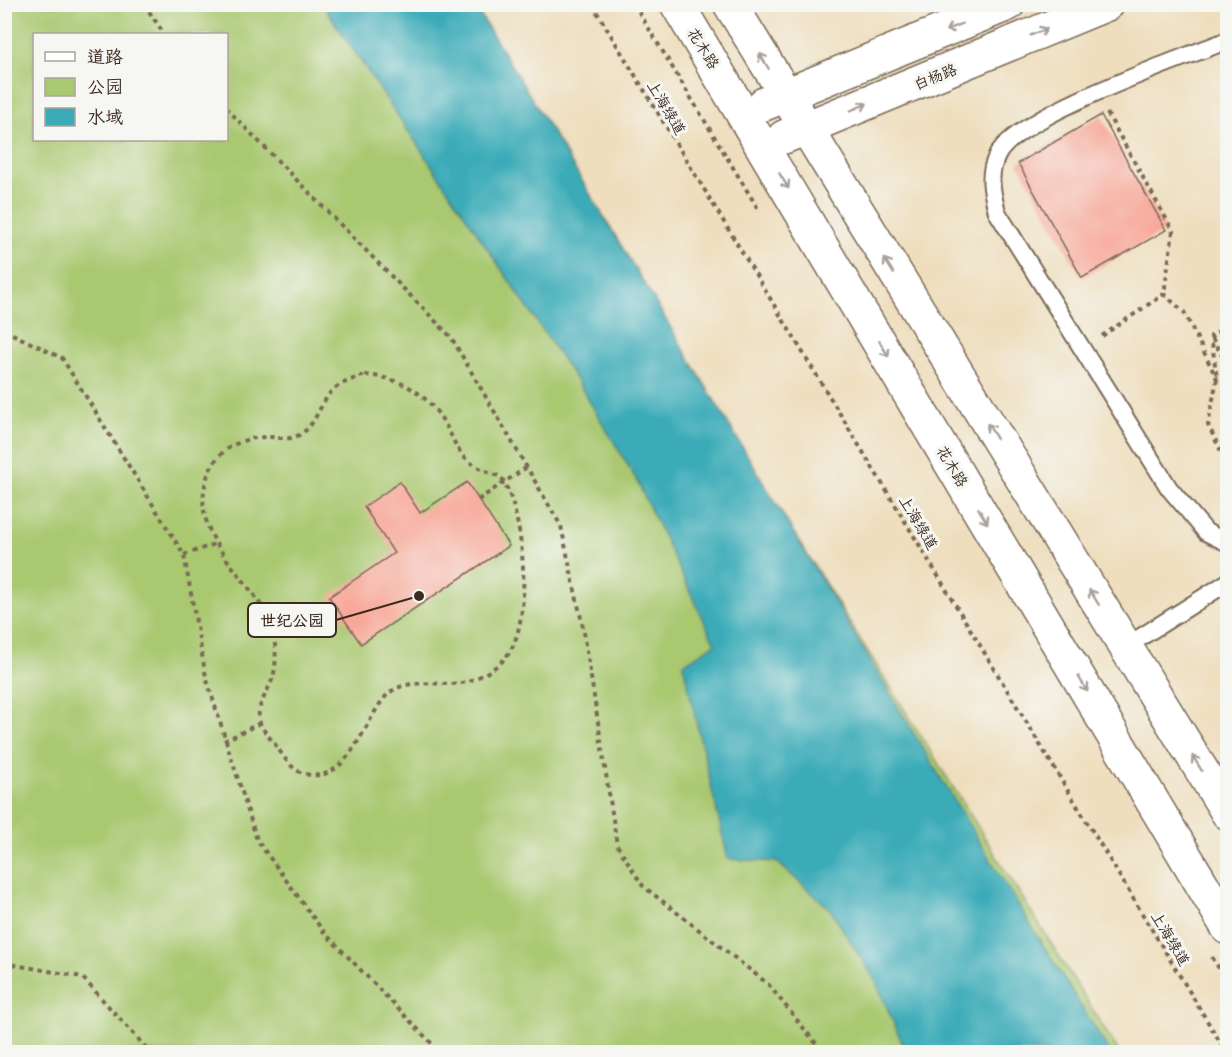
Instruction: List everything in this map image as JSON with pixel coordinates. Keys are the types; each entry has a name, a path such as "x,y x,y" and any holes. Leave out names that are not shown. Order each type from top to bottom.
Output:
{"main road":[{"name":"花木路","path":"677,4 1227,928"},
{"path":"730,4 1227,813"},
{"path":"743,113 1008,4"},
{"name":"白杨路","path":"763,146 1107,4"}],"lane":[{"path":"1227,40 1053,111 1016,135 998,154 990,182 997,212 1169,488 1206,532 1227,543"},
{"path":"1125,647 1227,582"}],"path":[{"path":"144,4 163,33"},
{"name":"上海绿道","path":"591,4 1226,1053"},
{"path":"1082,349 1164,294 1173,231 1096,94"},
{"path":"228,110 451,337 561,525 584,632 617,845 643,886 768,984 824,1053"},
{"path":"1164,294 1184,312 1217,379"},
{"path":"1211,336 1227,326"},
{"path":"4,330 62,358 184,555 206,677 224,741 257,840 323,931 440,1053"},
{"path":"1211,336 1217,379 1208,425 1227,465"},
{"path":"1211,336 1227,366"},
{"path":"365,375 389,377 426,399 447,426 452,440 465,458 501,477 504,482 518,514 524,547 518,636 506,657 486,673 468,681 430,683 404,687 390,692 378,705 353,752 330,771 316,775 300,772 289,764 260,723 258,711 274,674 274,636 267,614 215,544 205,503 206,482 212,465 226,449 244,439 292,438 304,432 331,392 347,381 365,375"},
{"path":"478,500 527,467"},
{"path":"184,555 215,544"},
{"path":"224,741 260,723"},
{"path":"4,963 82,977 150,1053"}],"green space":[{"path":"5,5 463,5 1119,1052 5,1052"}],"water":[{"path":"323,5 474,5 634,266 949,792 1110,1052 906,1052 875,980 830,909 777,862 728,859 683,664 715,644 635,477 579,384"}],"building":[{"path":"1101,115 1166,230 1082,278 1018,163"},
{"path":"400,482 420,513 467,482 509,546 361,644 329,597 394,553 364,507"}],"place":[{"name":"世纪公园","path":"419,596"}]}
